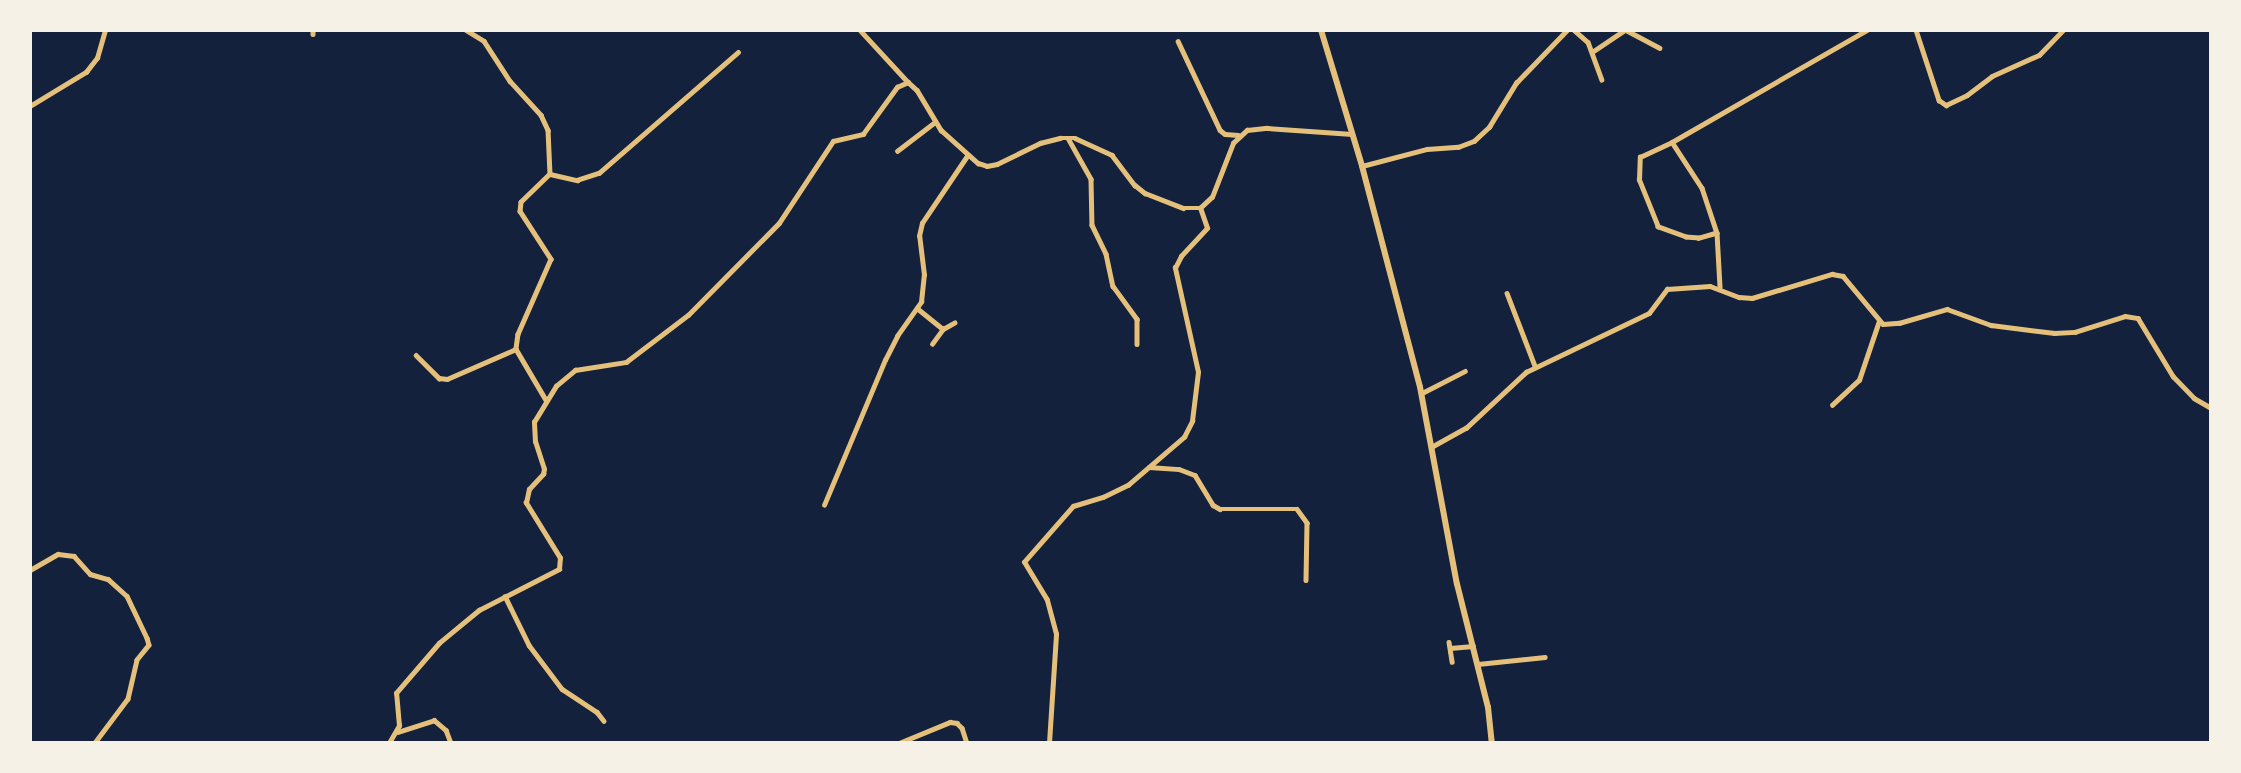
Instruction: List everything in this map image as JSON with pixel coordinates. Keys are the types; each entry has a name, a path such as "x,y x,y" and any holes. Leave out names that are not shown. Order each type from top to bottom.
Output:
{"main road":[{"path":"1321,30 1374,208 1422,393 1457,584 1478,664 1492,743"}],"street":[{"path":"30,106 86,72 97,58 105,30"},
{"path":"466,30 484,41 510,81 541,116 550,140 550,173 522,202 520,212 551,259 518,334 516,349 546,400"},
{"path":"860,30 923,98 935,122 967,156 987,166 1040,143 1068,137 1086,142 1112,155 1135,186 1155,198 1183,208 1200,208 1216,189 1239,135"},
{"path":"1362,166 1427,149 1458,147 1479,137 1516,83 1567,30"},
{"path":"1574,30 1581,34 1592,52 1602,80"},
{"path":"1592,52 1625,30 1660,48"},
{"path":"1717,233 1699,238 1665,232 1658,227 1639,180 1638,161 1867,30"},
{"path":"1916,30 1938,100 1946,105 1967,95 1992,76 2039,55 2063,30"},
{"path":"1178,41 1220,130 1225,134 1239,135 1258,127 1352,134"},
{"path":"550,173 577,180 599,173 737,52"},
{"path":"398,732 398,689 454,628 505,596 550,576 559,569 560,558 526,503 529,489 544,468 533,433 534,422 546,400 569,373 582,368 607,367 626,362 688,315 779,223 833,141 863,134 897,87 908,82"},
{"path":"897,151 935,122"},
{"path":"1068,137 1091,179 1092,225 1106,254 1113,286 1137,319 1137,344"},
{"path":"1672,142 1702,188 1717,233 1720,287"},
{"path":"824,505 885,360 922,297 925,275 919,236 922,223 967,156"},
{"path":"1049,743 1056,634 1047,600 1024,562 1073,506 1115,492 1184,437 1192,421 1198,372 1175,268 1181,256 1207,228 1200,208"},
{"path":"1433,446 1466,428 1516,379 1535,366 1649,313 1667,289 1684,286 1720,287 1739,297 1752,298 1838,274 1848,281 1883,324 1899,323 1947,309 1991,325 2066,333 2132,316 2141,321 2157,353 2181,385 2199,402 2211,408"},
{"path":"1507,293 1535,366"},
{"path":"917,308 943,329"},
{"path":"1832,405 1858,380 1879,321"},
{"path":"932,344 943,329 954,323"},
{"path":"416,355 439,378 447,379 516,349"},
{"path":"1422,393 1465,371"},
{"path":"1148,467 1172,468 1195,475 1213,505 1220,509 1297,509 1307,523 1306,580"},
{"path":"30,570 58,554 74,556 90,574 108,579 127,596 147,638 149,645 137,660 128,699 94,743"},
{"path":"505,596 529,645 562,690 597,712 604,721"},
{"path":"1449,642 1452,662"},
{"path":"1450,648 1473,646"},
{"path":"1478,664 1545,657"},
{"path":"389,743 398,732 434,720 446,730 451,743"},
{"path":"899,743 950,722 957,723 962,728 967,743"}]}
